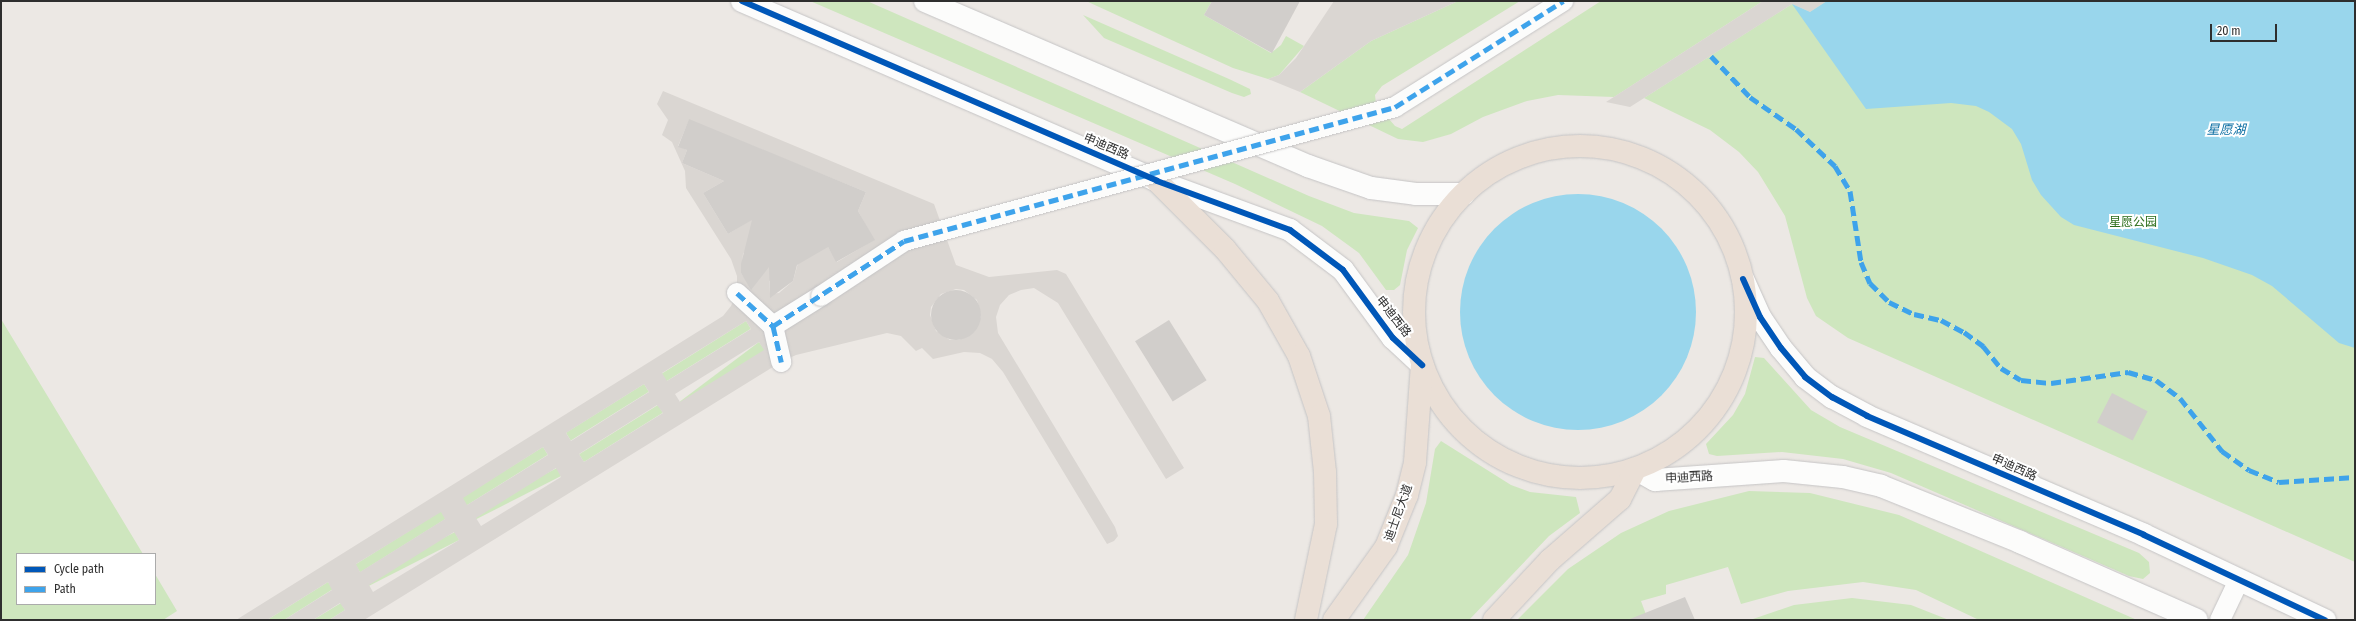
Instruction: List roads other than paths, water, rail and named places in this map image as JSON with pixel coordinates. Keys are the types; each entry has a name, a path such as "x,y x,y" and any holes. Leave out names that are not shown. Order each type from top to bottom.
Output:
{"highway":[{"path":"1582,147 1614,150 1645,160 1673,175 1698,195 1719,220 1734,248 1744,279 1747,319 1740,358 1725,395 1702,426 1671,452 1635,469 1583,479 1524,468 1484,448 1446,412 1422,365 1413,313 1420,267 1432,236 1464,194 1489,174 1518,159 1549,150 1582,147"},
{"path":"1157,180 1225,249 1268,301 1299,356 1319,416 1325,472 1326,524 1306,620"},
{"name":"迪士尼大道","path":"1334,620 1386,547 1407,495 1415,462 1422,365"},
{"path":"1494,620 1550,560 1620,499 1635,469"}],"street":[{"name":"申迪西路","path":"742,1 1157,180 1290,230 1320,250 1343,270 1393,338 1422,365"},
{"path":"925,1 1308,166 1364,186 1416,194 1464,194"},
{"path":"774,326 904,241 1395,107 1563,1"},
{"name":"申迪西路","path":"1744,279 1760,317 1781,348 1805,377 1832,397 1867,416 2144,535 2325,620"},
{"path":"737,293 774,326 780,362"},
{"name":"申迪西路","path":"1635,469 1655,480 1784,470 1814,472 1881,486 2020,542 2197,620"},
{"path":"2220,620 2239,580"}],"water":[{"name":"星愿湖","path":"1827,1 2355,1 2355,348 2339,343 2272,286 2252,275 2203,258 2074,225 2061,217 2041,195 2032,180 2021,144 2012,129 1989,112 1976,106 1951,103 1866,109 1792,4 1810,12"},
{"path":"1578,194 1601,196 1634,208 1653,221 1669,237 1682,256 1691,278 1694,289 1696,312 1694,335 1682,368 1669,387 1653,403 1634,416 1612,425 1601,428 1578,430 1555,428 1522,416 1503,403 1487,387 1474,368 1465,346 1462,335 1460,312 1462,289 1474,256 1487,237 1503,221 1522,208 1544,199 1555,196"}],"park label":[{"name":"星愿公园","path":"2133,223"}]}
